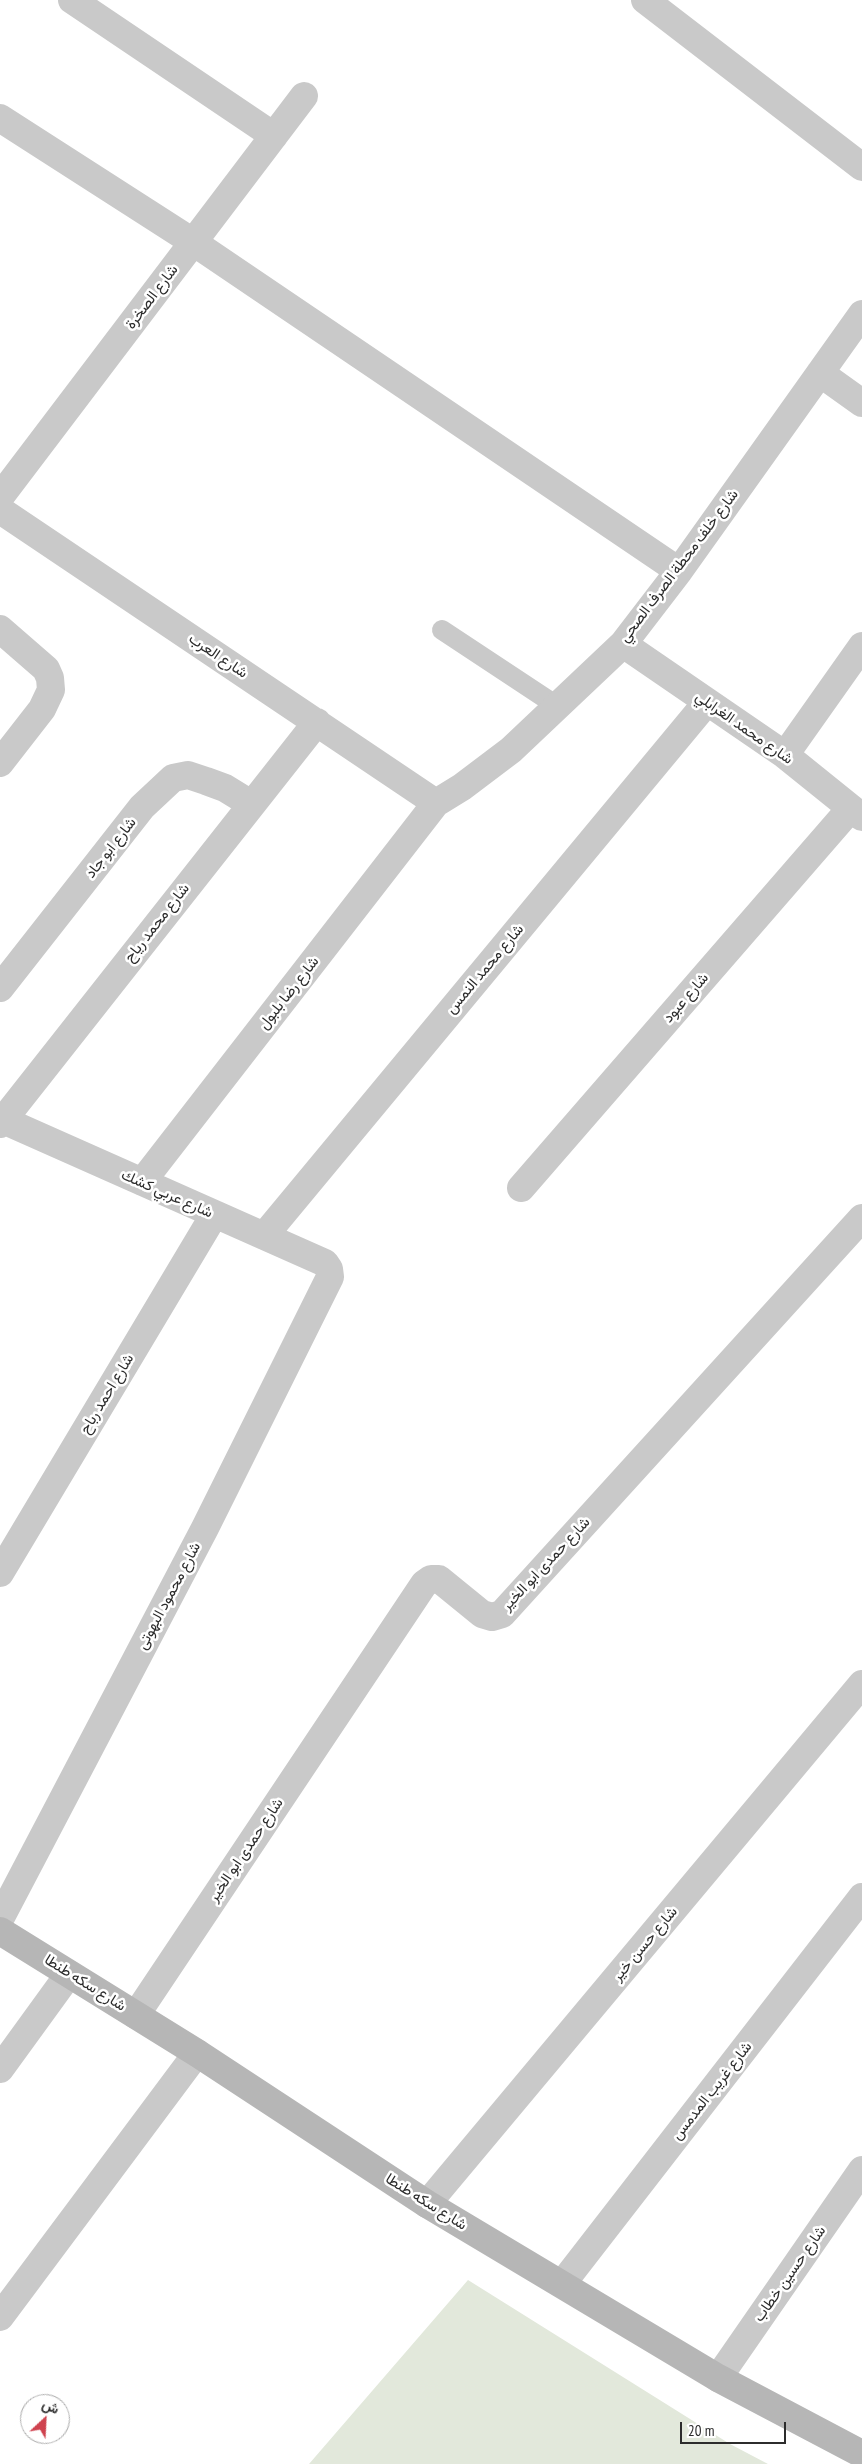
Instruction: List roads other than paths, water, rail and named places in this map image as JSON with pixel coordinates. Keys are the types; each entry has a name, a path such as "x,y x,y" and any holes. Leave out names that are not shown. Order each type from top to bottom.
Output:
{"main road":[{"name":"شارع سكه طنطا","path":"0,1931 197,2053 427,2204 718,2378 862,2454"}],"street":[{"path":"72,0 274,136"},
{"path":"645,0 862,167"},
{"name":"شارع الصخرة","path":"0,497 304,96"},
{"path":"0,118 193,242 678,570"},
{"name":"شارع خلف محطة الصرف الصحي","path":"436,803 487,769 623,644 862,314"},
{"path":"820,373 862,403"},
{"name":"شارع العرب","path":"0,510 436,803"},
{"path":"0,630 46,669 50,678 51,690 42,709 0,763"},
{"name":"شارع محمد الغرابلي","path":"623,644 785,755 857,812"},
{"path":"785,755 862,646"},
{"name":"شارع محمد النمس","path":"264,1236 707,702"},
{"name":"شارع محمد رياح","path":"1,1122 250,804 317,722"},
{"name":"شارع ابو جاد","path":"0,988 142,807 173,778 188,775 206,781 225,788 250,804"},
{"name":"شارع رضا بلبول","path":"142,1182 436,803"},
{"name":"شارع عبود","path":"521,1188 857,812"},
{"name":"شارع عربي كشك","path":"1,1122 325,1263 329,1269"},
{"name":"شارع احمد رباح","path":"0,1573 214,1215"},
{"name":"شارع حمدى ابو الخير","path":"136,2015 424,1584 431,1579 439,1579 482,1614 492,1617 502,1614 862,1218"},
{"name":"شارع محمود البهوتى","path":"0,1919 205,1528 330,1276 329,1269"},
{"name":"شارع حسن خير","path":"427,2204 862,1684"},
{"name":"شارع غريب المدمس","path":"562,2284 862,1897"},
{"path":"0,2068 70,1974"},
{"path":"0,2316 197,2053"},
{"name":"شارع حسين خطاب","path":"718,2378 862,2170"}],"lane":[{"path":"442,630 557,706"}]}
